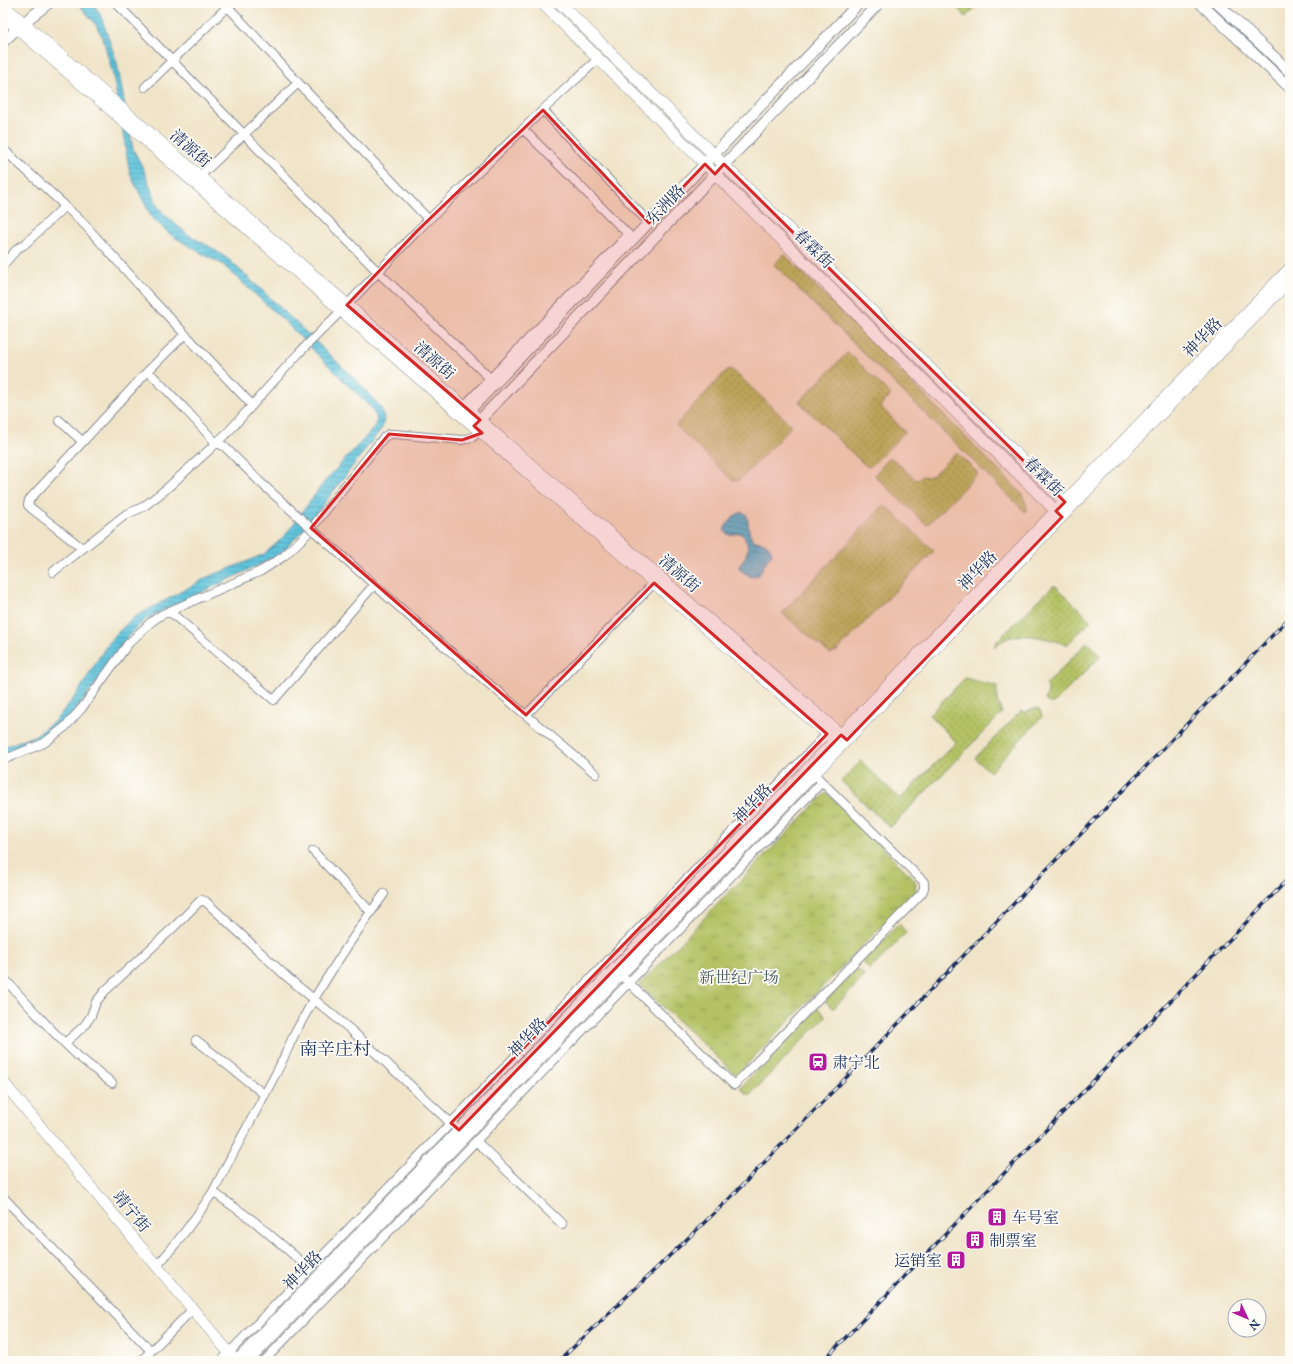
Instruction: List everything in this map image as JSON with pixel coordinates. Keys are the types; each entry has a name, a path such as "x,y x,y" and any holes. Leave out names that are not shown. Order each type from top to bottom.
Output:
{"main road":[{"name":"春霖街","path":"542,3 1059,514"},
{"name":"春霖街","path":"560,3 1068,505"},
{"name":"清源街","path":"3,5 18,23 344,308 465,411 478,426 654,583 838,739"},
{"name":"清源街","path":"3,16 18,23 200,176 344,308"},
{"name":"神华路","path":"1068,505 1290,268"},
{"name":"神华路","path":"231,1359 455,1127 1290,280"},
{"name":"清源街","path":"478,426 838,739"},
{"name":"神华路","path":"248,1361 625,978 814,774 838,739"},
{"name":"靖宁街","path":"3,1082 193,1309 231,1359"}],"street":[{"path":"3,42 18,23 38,3"},
{"path":"3,32 49,3"},
{"path":"116,3 378,272 493,381"},
{"name":"东洲路","path":"465,411 631,237 649,223 859,3"},
{"name":"东洲路","path":"478,426 724,164 879,3"},
{"path":"1200,3 1290,88"},
{"path":"1217,3 1290,72"},
{"path":"145,87 225,10 230,8 298,83 429,220"},
{"path":"53,572 125,515 143,507 165,490 216,444 307,344 429,220 598,59"},
{"path":"200,176 298,83"},
{"path":"543,110 649,223"},
{"path":"523,129 631,237"},
{"path":"3,149 85,225 117,262 252,405"},
{"path":"3,265 18,248 65,206"},
{"path":"82,548 31,508 28,505 29,500 82,441 185,334"},
{"path":"148,371 186,410 216,444 224,446 261,483 374,585 596,774"},
{"path":"59,420 82,441"},
{"path":"3,760 44,743 60,731 82,708 135,635 151,622 169,611 261,571 284,556 306,535 384,437 389,434 462,440 473,437 478,426"},
{"path":"526,715 654,583"},
{"path":"169,611 274,700 374,585"},
{"path":"625,978 734,1085 922,893 924,882 814,774"},
{"path":"264,1361 476,1141 625,978 822,782"},
{"path":"314,851 371,912"},
{"path":"157,1266 213,1192 265,1095 294,1035 314,1000 329,975 384,894"},
{"path":"65,1043 84,1026 91,1016 96,1002 105,991 176,926 201,900 205,901 216,910 287,977 351,1030 455,1127 310,1269 231,1359"},
{"path":"3,977 32,1011 79,1056 112,1083"},
{"path":"196,1040 265,1095"},
{"path":"476,1141 562,1224"},
{"path":"213,1192 254,1221 310,1269"},
{"path":"3,1197 151,1351"},
{"path":"141,1361 193,1309"}],"highlighted area":[{"path":"543,110 649,223 705,164 715,174 724,164 1065,502 1056,511 1062,517 847,740 841,735 459,1130 451,1123 827,734 654,583 526,715 311,528 389,434 462,440 482,433 474,426 480,420 347,305 417,231"}],"green space":[{"path":"956,3 980,3 966,17 954,5"},
{"path":"784,254 1023,495 1027,507 1025,512 774,265"},
{"path":"848,352 891,395 880,406 905,432 870,467 866,466 799,402"},
{"path":"728,369 737,374 790,424 790,428 740,480 732,480 677,427 677,424"},
{"path":"957,453 978,473 928,524 926,524 876,477 875,474 890,458 916,480 923,476 928,477 933,475 954,454"},
{"path":"883,506 886,506 934,551 837,651 830,654 782,613"},
{"path":"1053,586 1056,586 1091,621 1067,645 1030,636 1015,636 1008,638 994,647 997,641"},
{"path":"1087,642 1101,656 1056,701 1049,703 1045,700 1048,692 1046,685"},
{"path":"965,678 997,686 997,700 1002,713 890,828 841,781 861,761 900,799 956,742 929,715"},
{"path":"1036,708 1041,713 1042,717 990,772 975,758 1021,711 1026,712"},
{"name":"新世纪广场","path":"826,793 912,877 916,883 915,892 738,1073 735,1074 640,984"},
{"path":"899,924 907,932 870,970 862,962"},
{"path":"856,968 865,976 833,1009 825,1001"},
{"path":"818,1008 826,1016 749,1096 740,1088"}],"water":[{"path":"78,3 93,3 101,16 117,63 133,149 143,168 158,207 187,234 228,259 266,294 359,383 381,408 384,419 382,428 305,528 284,550 277,556 146,619 127,637 94,686 73,713 56,730 38,743 3,757 3,747 34,736 55,721 77,694 105,648 115,635 133,618 208,577 264,554 276,544 286,534 325,481 375,427 377,419 372,409 282,319 222,264 171,235 152,218 130,174 113,75 103,38 96,25"},
{"path":"742,512 746,514 749,531 754,541 766,544 770,548 772,554 759,575 751,577 740,570 739,566 748,551 745,538 739,533 729,535 724,530 727,524 736,515"}],"railway":[{"path":"559,1361 729,1199 1290,617"},
{"path":"823,1361 1290,877"}],"place":[{"name":"肃宁北","path":"818,1062"},
{"name":"车号室","path":"997,1217"},
{"name":"制票室","path":"975,1240"},
{"name":"运销室","path":"956,1260"}],"district":[{"name":"南辛庄村","path":"335,1049"}]}
